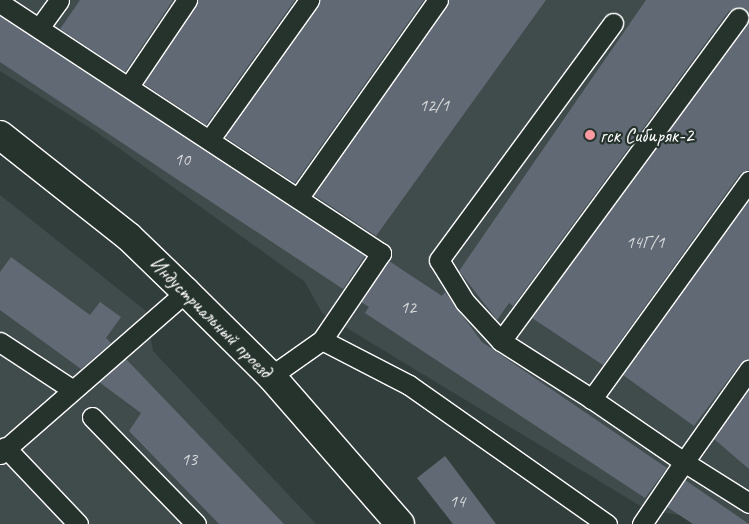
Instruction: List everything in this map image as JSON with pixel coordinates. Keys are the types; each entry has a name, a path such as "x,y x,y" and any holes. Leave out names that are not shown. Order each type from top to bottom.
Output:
{"street":[{"name":"Индустриальный проезд","path":"0,135 129,237 186,292 271,376 392,521"}],"lane":[{"path":"39,28 59,0"},
{"path":"129,86 187,0"},
{"path":"210,139 309,0"},
{"path":"299,197 438,0"},
{"path":"0,3 299,197 381,253 322,340 271,376"},
{"path":"502,341 738,18"},
{"path":"614,23 439,260 465,302 502,341 749,503"},
{"path":"592,399 749,181"},
{"path":"78,524 2,451 186,292"},
{"path":"322,340 409,385 608,524"},
{"path":"0,342 73,390"},
{"path":"642,524 749,370"},
{"path":"92,417 196,524"}],"shaded area":[{"path":"0,0 749,0 749,524 693,524 680,515 647,510 322,313 305,282 95,131 0,71"},
{"path":"0,195 146,311 153,351 316,524 0,524"}],"building":[{"path":"80,0 173,0 125,72 60,29"},
{"path":"198,0 295,0 206,125 144,84"},
{"path":"320,0 424,0 295,183 225,137"},
{"path":"449,0 546,0 376,236 314,195"},
{"name":"гск Сибиряк-2","path":"646,0 749,0 749,18 740,7 729,11 513,306 509,303 497,320 459,271"},
{"path":"0,16 365,256 343,289 0,62"},
{"path":"749,20 749,170 740,174 603,365 532,318"},
{"path":"749,200 749,359 740,364 694,426 623,375"},
{"path":"11,257 90,315 100,302 121,317 106,338 111,343 81,369 0,310 0,272"},
{"path":"389,261 442,296 445,292 482,342 667,468 645,498 365,313 369,307 361,302"},
{"path":"126,359 284,524 219,524 129,431 141,413 99,382"},
{"path":"749,390 749,469 714,439"},
{"path":"445,456 496,524 453,524 417,478"},
{"path":"685,480 749,524 693,524 667,507"}],"place":[{"name":"гск Сибиряк-2","path":"590,135"}]}
